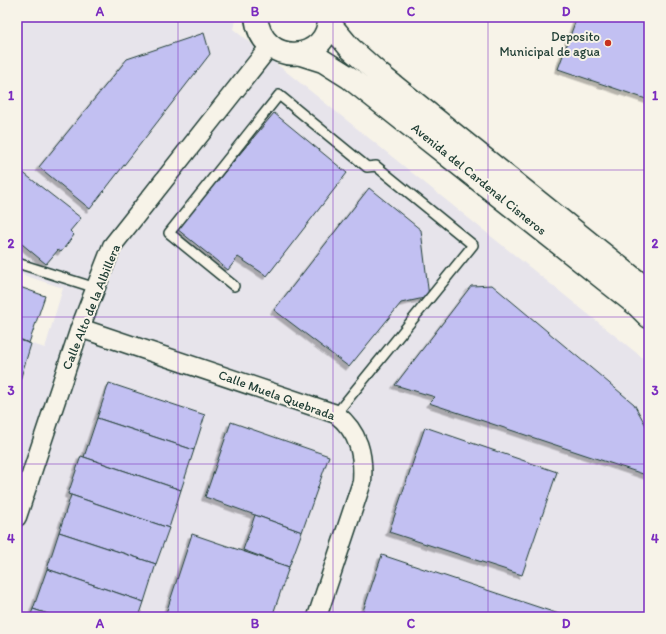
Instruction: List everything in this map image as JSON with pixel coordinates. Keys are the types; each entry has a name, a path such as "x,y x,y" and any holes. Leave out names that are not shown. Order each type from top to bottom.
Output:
{"street":[{"path":"256,17 257,26 262,37 270,46"},
{"path":"301,54 311,50 319,43 326,34 329,20"},
{"name":"Avenida del Cardenal Cisneros","path":"329,20 350,48 379,74 649,291"},
{"name":"Avenida del Cardenal Cisneros","path":"270,46 279,52 301,54 323,61 350,78 637,305 649,317"},
{"name":"Calle Alto de la Albillera","path":"17,517 80,328 112,246 270,46"},
{"name":"Calle Muela Quebrada","path":"80,328 336,414 347,423 356,439 363,462 362,482 317,617"}],"lane":[{"path":"234,286 169,233 279,95 367,167 376,166 473,244 336,414"},
{"path":"17,263 96,288"}],"shaded area":[{"path":"17,17 236,17 233,29 649,363 649,617 17,617 17,339 45,348 63,288 17,273"}],"building":[{"name":"Deposito Municipal de agua","path":"577,17 649,17 649,100 558,69"},
{"path":"204,33 210,54 90,209 39,167 127,59"},
{"path":"274,113 347,173 267,276 238,257 228,270 177,229"},
{"path":"17,168 81,218 70,231 74,235 61,252 58,250 46,264 22,244 17,250"},
{"path":"369,188 421,230 429,297 401,303 349,367 274,310"},
{"path":"492,285 634,404 649,431 649,476 429,403 435,397 395,385 471,286"},
{"path":"17,286 45,296 29,343 17,338"},
{"path":"17,339 31,344 17,390"},
{"path":"109,383 205,415 194,450 97,418"},
{"path":"97,418 194,450 181,490 84,457"},
{"path":"231,422 329,456 302,532 205,497"},
{"path":"425,427 557,472 522,575 389,532"},
{"path":"81,456 181,490 169,528 68,494"},
{"path":"71,495 169,528 156,564 59,532"},
{"path":"255,515 302,532 289,567 243,550"},
{"path":"59,532 156,564 144,602 47,569"},
{"path":"192,534 289,567 272,617 178,617 166,613"},
{"path":"382,555 568,617 361,617"},
{"path":"47,569 144,602 139,617 57,617 33,609"},
{"path":"33,609 57,617 30,617"},
{"path":"166,613 178,617 165,617"}],"place":[{"name":"Deposito Municipal de agua","path":"608,43"}]}
